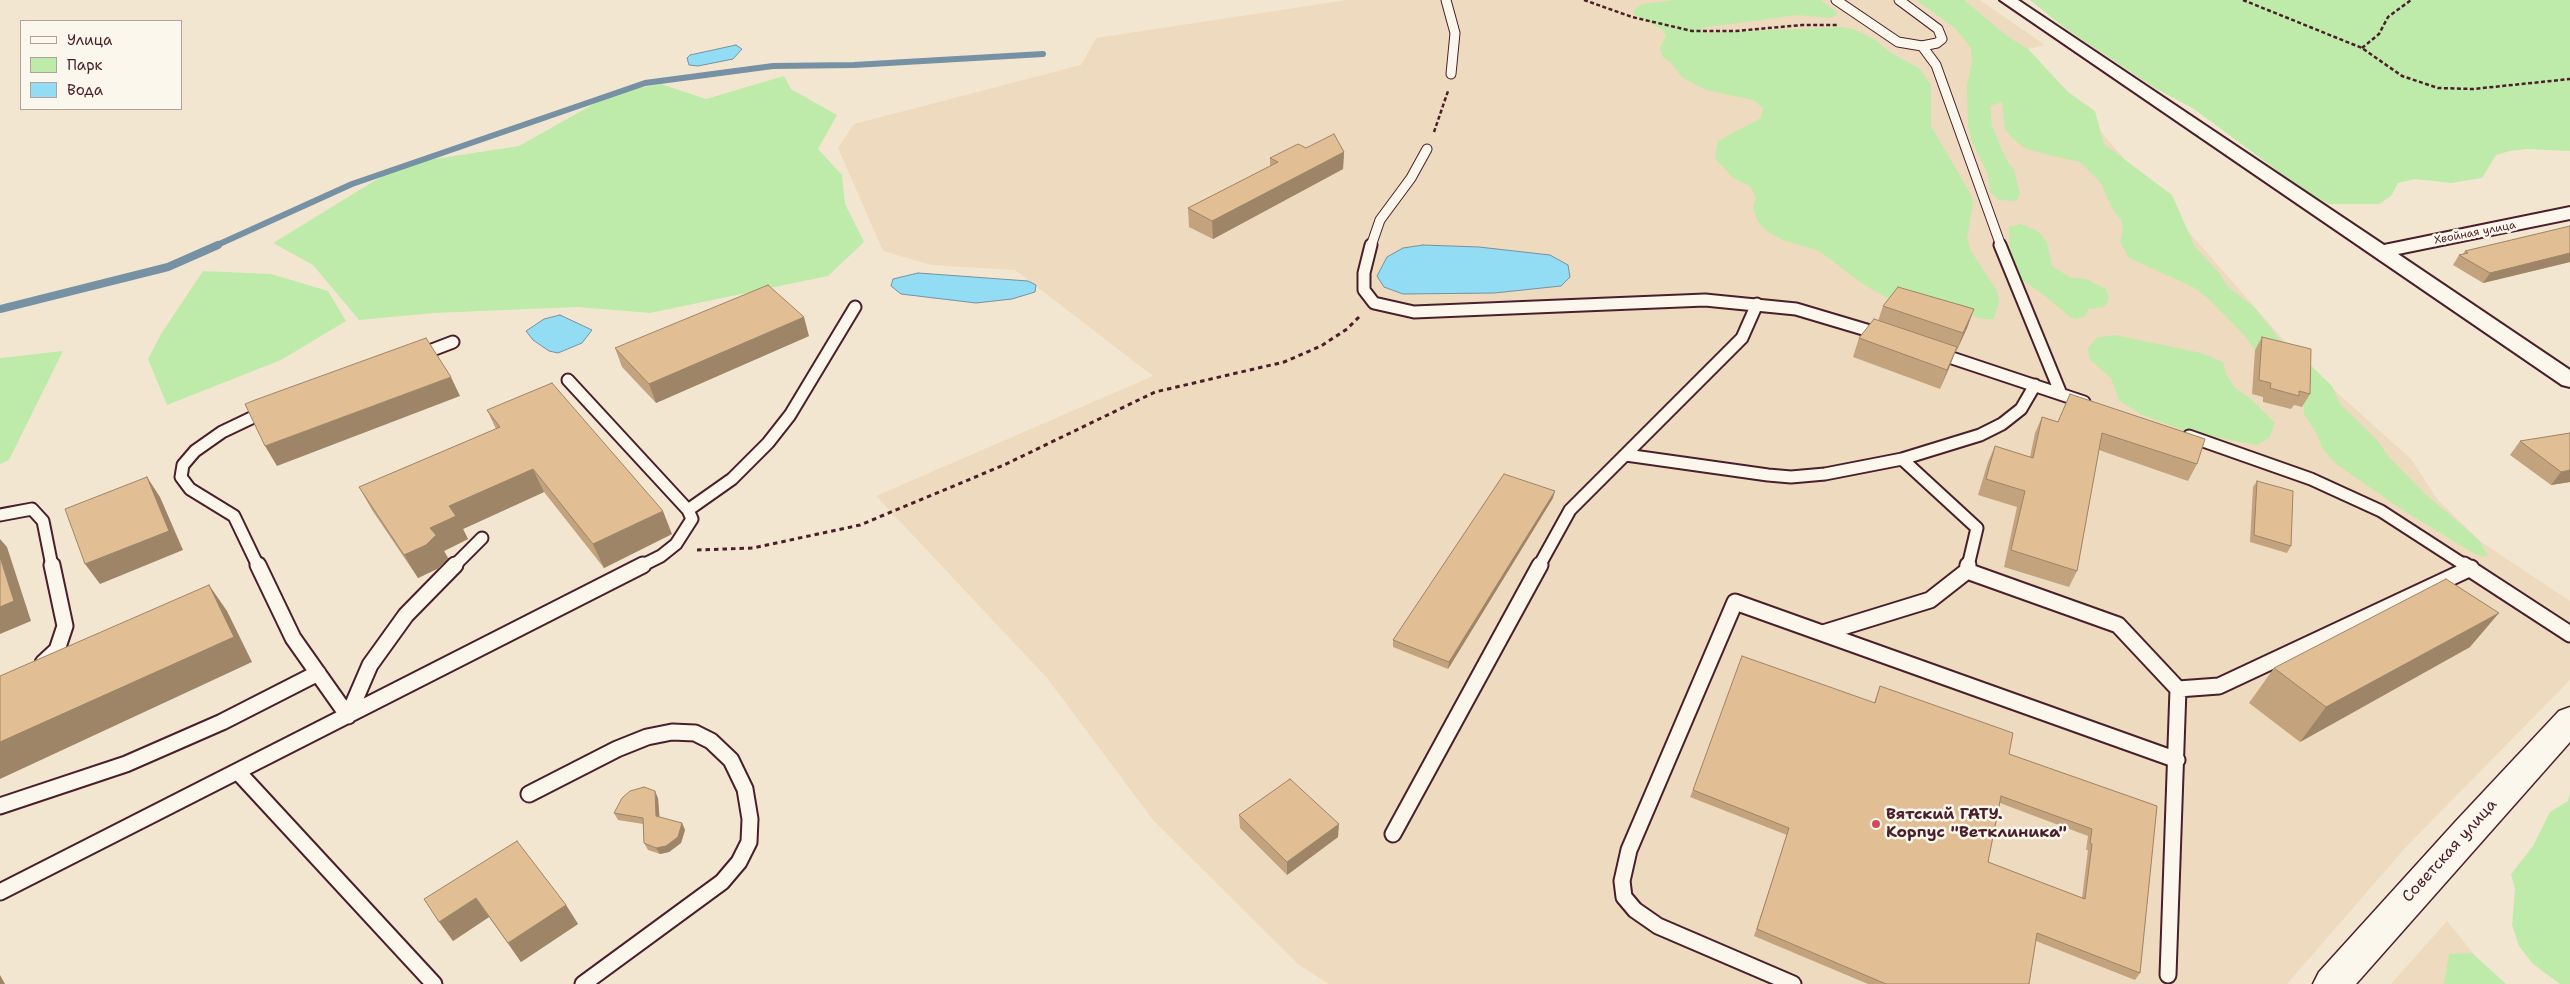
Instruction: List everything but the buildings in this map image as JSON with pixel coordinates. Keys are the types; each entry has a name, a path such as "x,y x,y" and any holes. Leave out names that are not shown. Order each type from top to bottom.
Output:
{"street":[{"path":"2008,0 2570,380"},
{"name":"Хвойная улица","path":"2380,252 2570,214"},
{"name":"Советская улица","path":"2332,984 2468,830 2570,720"}],"lane":[{"path":"1446,0 1456,33 1451,74"},
{"path":"1836,0 1872,27 1898,42 1922,46 1937,43 1942,38 1942,34 1899,0"},
{"path":"1922,46 1936,65 1993,227 2061,394"},
{"path":"1427,149 1411,178 1380,220 1373,238 1364,273 1364,290 1374,303 1414,312 1705,300 1796,309 1829,317 1894,339"},
{"path":"1392,834 1570,510 1742,338 1757,304"},
{"path":"688,510 732,479 768,444 790,415 855,307"},
{"path":"408,359 453,342"},
{"path":"1923,348 2098,406"},
{"path":"0,892 661,556 676,544 687,530 692,519 688,510 568,380"},
{"path":"1626,455 1791,477 1825,474 1902,459 1980,435 2002,424 2021,409 2035,386"},
{"path":"282,405 222,432 195,452 183,464 181,477 190,489 234,516 294,638 348,716"},
{"path":"2181,434 2272,464 2346,494 2381,511 2570,634"},
{"path":"1823,633 1930,600 1967,571 1977,528 1902,459"},
{"path":"0,515 32,509 43,521 65,626 57,650 42,664 29,670"},
{"path":"348,716 370,665 406,615 482,538"},
{"path":"2178,689 2219,686 2471,568"},
{"path":"1967,571 2118,625 2178,689 2168,975"},
{"path":"1793,984 1658,926 1624,897 1622,881 1629,850 1735,602 2177,760"},
{"path":"0,806 126,764 222,722 318,673"},
{"path":"529,794 617,749 647,737 672,732 695,733 711,741 731,760 745,789 750,819 749,842 739,862 722,882 583,984"},
{"path":"238,772 434,984"}],"path":[{"path":"1584,0 1632,17 1692,31 1736,31 1802,25 1872,27"},
{"path":"2242,0 2362,48 2402,76 2438,88 2473,89 2570,79"},
{"path":"2362,48 2379,34 2388,18 2411,0"},
{"path":"1427,149 1439,118 1451,74"},
{"path":"661,556 692,551 753,548 794,541 860,525 1004,465 1155,392 1284,362 1321,346 1347,329 1374,303"}],"shaded area":[{"path":"1347,0 1980,0 2045,45 2028,49 2303,362 2411,459 2438,500 2480,541 2570,601 2570,680 2406,847 2287,984 1329,984 1299,965 1153,820 1047,678 876,496 1153,376 1015,270 931,265 883,251 838,148 854,124 1081,65 1096,38"},
{"path":"2447,921 2498,984 2391,984"}],"green space":[{"path":"1675,0 1820,0 1836,11 1837,15 1830,18 1797,15 1701,28 1707,33 1841,27 1853,29 1874,39 1891,53 1919,68 1931,85 1931,126 1971,195 1973,203 1967,239 1971,251 1997,291 1999,302 1994,319 1982,319 1947,308 1886,297 1864,285 1819,251 1783,240 1766,231 1757,220 1753,207 1756,198 1750,186 1733,178 1715,158 1718,141 1761,118 1763,108 1753,100 1706,90 1683,78 1671,63 1662,56 1660,48 1666,36 1663,30 1633,14 1636,8 1643,4"},
{"path":"1916,0 1964,0 2007,36 2028,49 2068,92 2095,111 2104,144 2172,195 2195,247 2219,273 2227,286 2255,308 2279,339 2299,354 2332,386 2340,404 2377,440 2389,457 2424,493 2480,541 2487,555 2482,557 2470,551 2398,507 2335,463 2322,448 2317,434 2304,414 2303,362 2255,350 2245,336 2208,298 2193,287 2129,258 2120,242 2123,230 2121,220 2112,208 2100,182 2080,162 2025,148 2013,139 2005,129 2002,102 1990,106 1992,126 2006,159 2014,170 2020,194 2016,201 1999,200 1990,192 1988,174 1972,142 1968,125 1967,85 1972,62 1971,48 1955,28"},
{"path":"2030,0 2570,0 2570,151 2527,149 2510,151 2496,155 2482,178 2451,183 2415,179 2398,183 2391,196 2379,204 2329,204 2309,194 2194,109 2155,88 2066,29"},
{"path":"784,76 791,89 837,115 818,149 842,175 845,204 864,242 828,276 650,313 577,307 434,313 359,320 313,265 273,243 402,164 519,146 615,92 661,84 706,99"},
{"path":"2020,224 2038,231 2047,242 2052,266 2069,277 2086,279 2106,289 2109,298 2104,307 2088,309 2085,316 2077,319 2070,317 2044,295 2015,275 2010,262 2009,227"},
{"path":"203,271 271,274 328,291 346,321 281,360 167,405 148,359 161,334"},
{"path":"2115,335 2201,353 2223,362 2226,374 2235,388 2251,399 2275,423 2269,438 2257,445 2188,432 2140,414 2119,400 2111,378 2090,360 2088,349 2096,338"},
{"path":"63,351 9,460 0,464 0,358"},
{"path":"2570,792 2570,984 2560,984 2533,964 2519,946 2512,925 2515,889 2511,874 2533,846 2550,812 2568,801"},
{"path":"2472,953 2506,984 2444,984 2449,954"}],"water":[{"path":"736,45 742,49 733,59 698,66 689,65 687,58 690,55"},
{"path":"1423,245 1479,247 1550,255 1568,265 1570,277 1561,286 1494,293 1403,294 1384,287 1377,276 1387,257 1403,248"},
{"path":"918,273 1028,281 1036,285 1035,292 1012,299 976,303 901,294 891,286 893,279"},
{"path":"560,315 592,330 582,343 558,353 549,351 533,340 526,331 544,319"}],"waterway":[{"path":"215,246 352,184 645,83 773,66 854,65 1043,54"},
{"path":"0,309 168,267 218,245"}],"place":[{"name":"Вятский ГАТУ. Корпус \"Ветклиника\"","path":"1876,824"}]}
